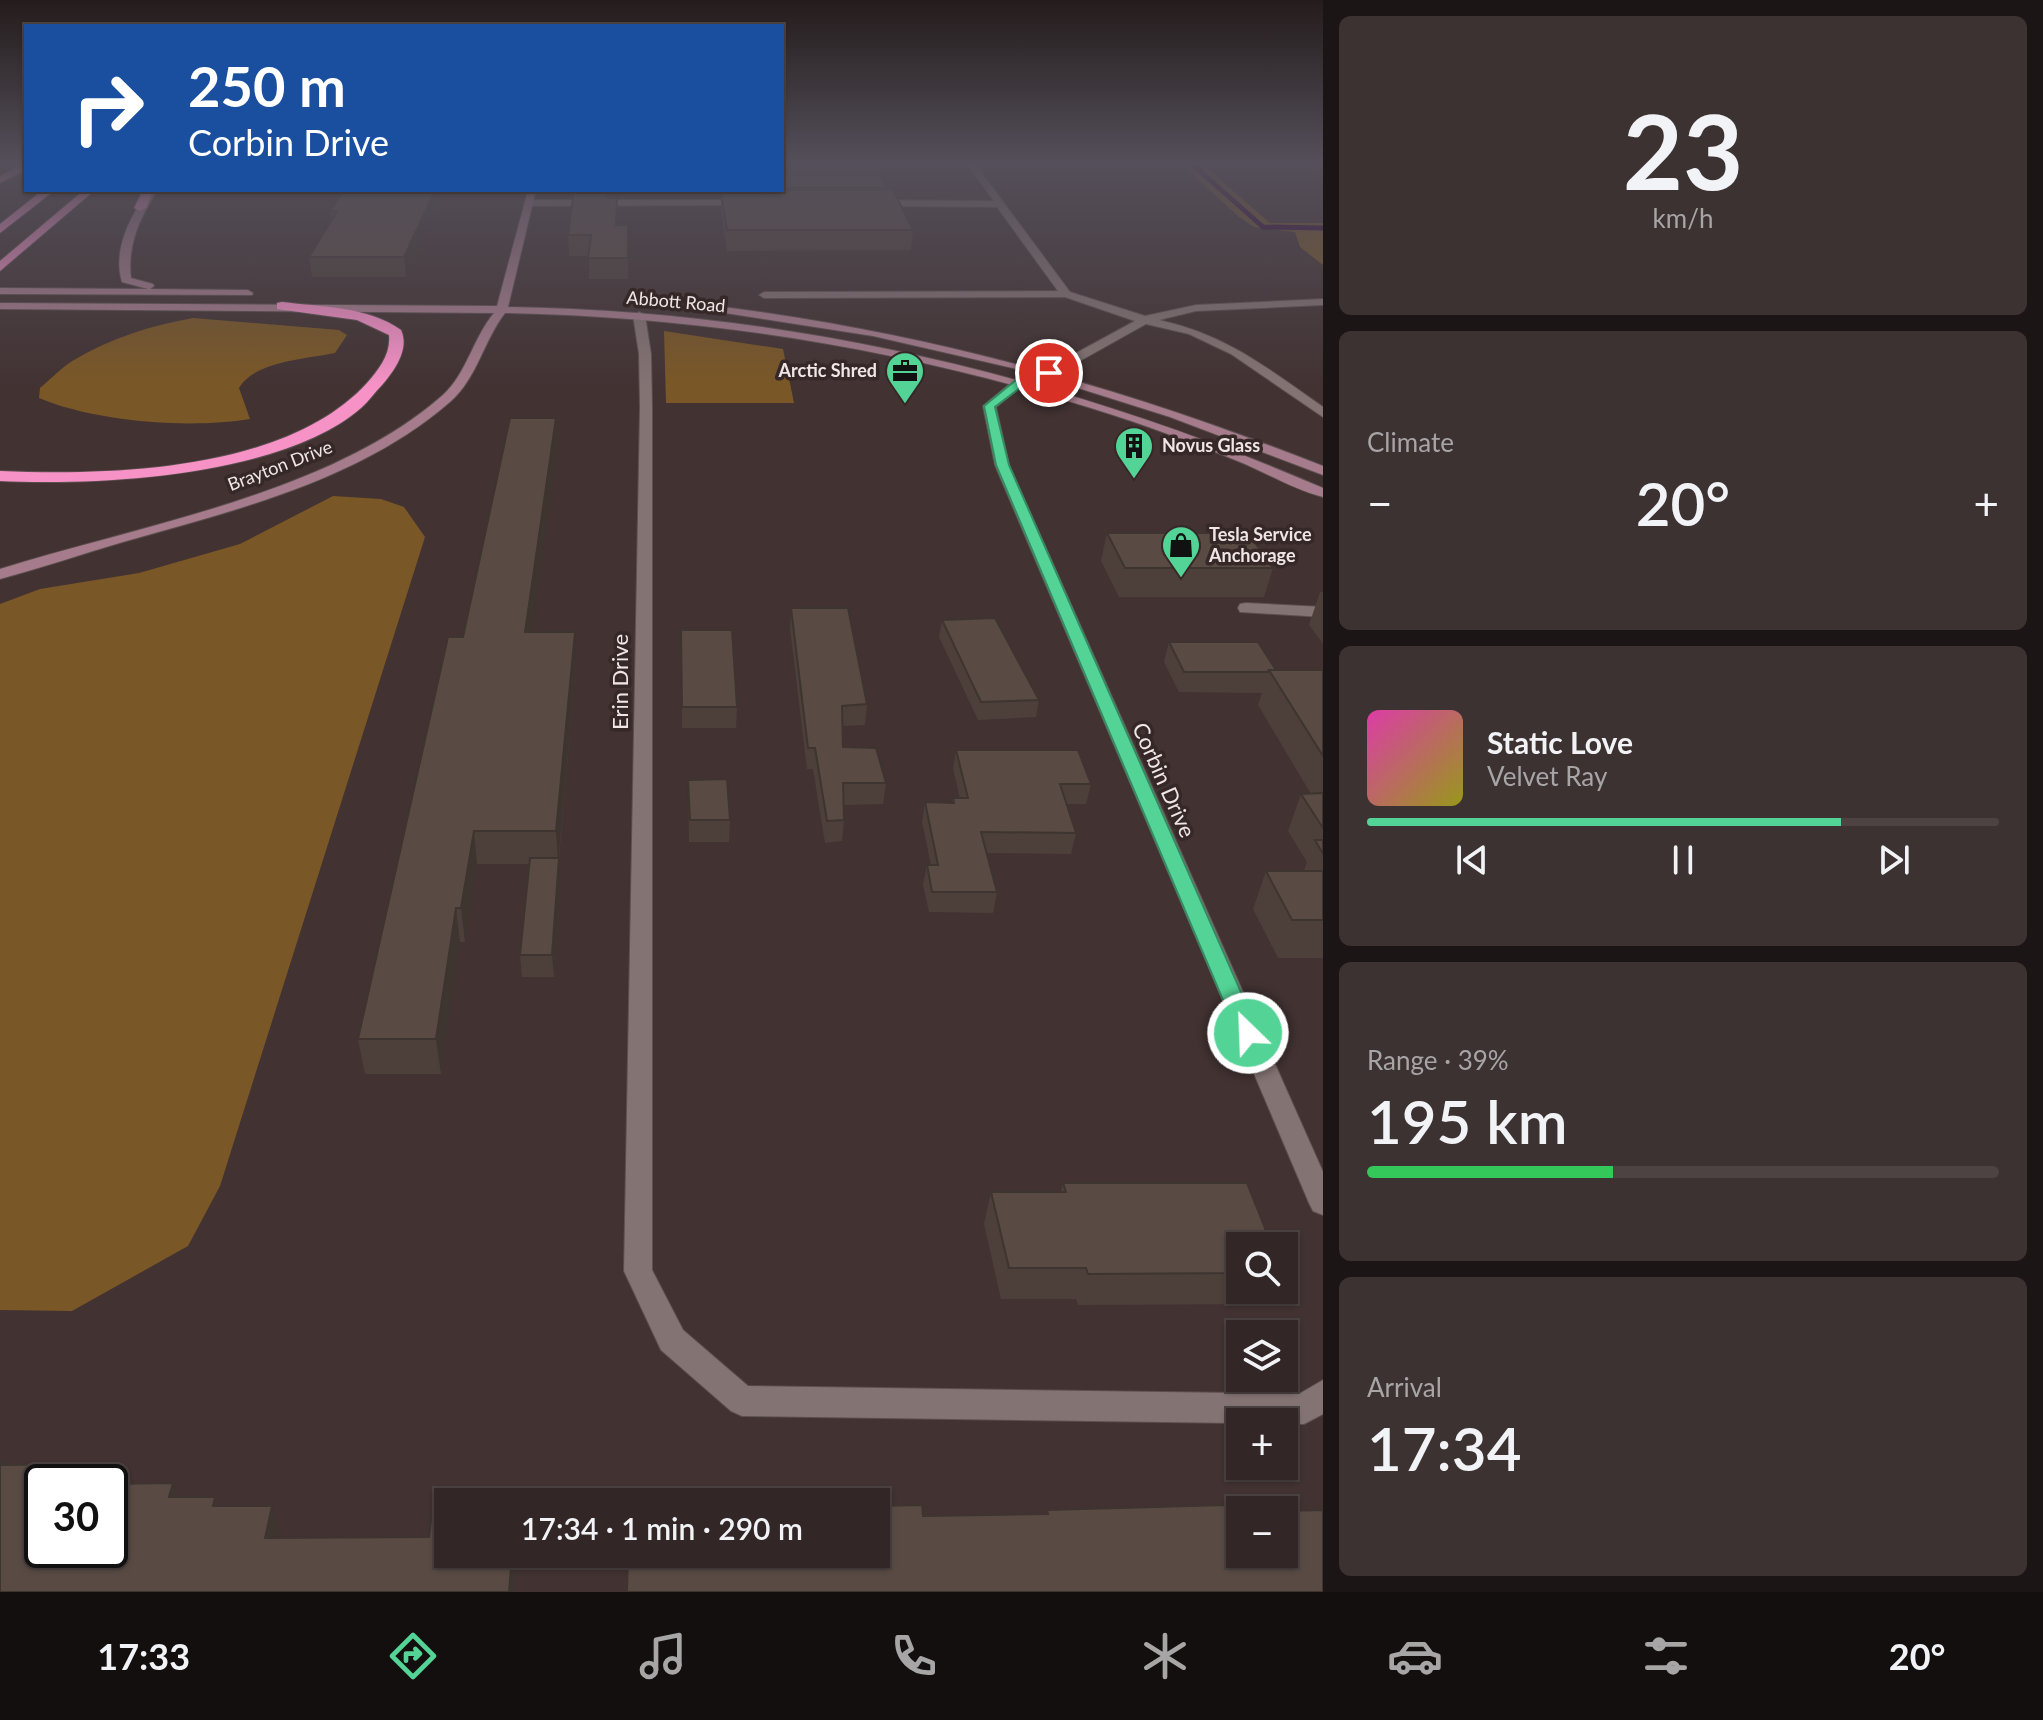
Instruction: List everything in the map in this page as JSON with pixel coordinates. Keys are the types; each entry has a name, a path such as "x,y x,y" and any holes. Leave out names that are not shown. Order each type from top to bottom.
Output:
{"highway":[{"path":"0,267 34,238"},
{"path":"0,476 90,478 182,467 284,441 344,413 367,396 382,376 396,348 396,333 385,324 285,298"}],"main road":[{"path":"130,238 126,280 148,286 212,292"},
{"name":"Brayton Drive","path":"0,574 246,499 321,472 373,447 431,411 459,385 503,304 520,238"},
{"path":"0,291 256,293"},
{"name":"Abbott Road","path":"339,295 503,304 704,321 799,334 899,353 1020,382 1109,408 1203,442 1323,493"},
{"name":"Abbott Road","path":"0,306 285,298 692,306 795,318 984,355 1049,373 1242,437 1323,471"},
{"path":"1020,382 1049,373"}],"street":[{"path":"1023,238 1066,294"},
{"path":"764,295 1066,294 1144,320 1193,331 1235,351 1323,413"},
{"path":"1049,373 1144,320 1196,308 1323,302"},
{"name":"Erin Drive","path":"639,315 645,354 646,406 638,1271 672,1340 742,1401 1304,1409 1323,1395"},
{"name":"Corbin Drive","path":"1020,382 989,406 1002,465 1323,1203"},
{"path":"1246,608 1323,612"}],"shaded area":[{"path":"1297,238 1323,238 1323,265 1300,247"},
{"path":"193,318 339,330 347,335 335,353 282,363 247,379 239,388 250,419 199,423 143,421 87,413 39,398 40,388 65,366 88,352 132,333"},
{"path":"664,331 783,349 794,403 666,403"},
{"path":"333,496 381,499 404,507 425,537 220,1186 188,1246 72,1311 0,1310 0,604 40,589 139,573 240,544"}],"building":[{"path":"320,238 413,238 404,257 309,257"},
{"path":"591,238 628,238 628,258 588,258"},
{"path":"510,418 556,418 525,632 575,632 556,831 474,831 461,908 456,908 436,1039 358,1039 448,637 463,637"},
{"path":"1107,533 1248,533 1273,568 1125,568"},
{"path":"791,608 848,608 867,704 842,706 843,747 876,748 886,783 843,783 844,820 827,821 815,748 808,748"},
{"path":"995,618 1039,700 981,702 942,620"},
{"path":"681,630 732,630 737,707 682,707"},
{"path":"1169,642 1258,642 1276,670 1184,672"},
{"path":"1269,670 1323,670 1323,756"},
{"path":"956,750 1078,750 1091,784 1060,784 1076,833 981,832 997,892 932,892 927,865 938,865 925,802 954,803 953,798 968,798"},
{"path":"727,779 730,820 690,820 688,780"},
{"path":"1323,793 1323,828 1301,794"},
{"path":"1315,840 1323,840 1323,854"},
{"path":"530,858 559,858 552,955 520,955"},
{"path":"1266,871 1323,871 1323,920 1292,920"},
{"path":"1063,1183 1247,1183 1266,1232 1226,1232 1226,1273 1088,1274 1086,1268 1009,1268 991,1192 1066,1192"},
{"path":"0,1465 24,1465 24,1568 128,1568 128,1484 173,1483 169,1497 215,1497 213,1506 272,1506 265,1538 429,1537 434,1504 434,1568 511,1568 509,1592 0,1592"},
{"path":"922,1505 923,1516 1048,1514 1047,1510 1226,1505 1226,1568 1298,1568 1298,1511 1323,1510 1323,1592 627,1592 628,1568 890,1568 890,1506"}],"place":[{"name":"Arctic Shred","path":"905,405"},
{"name":"Novus Glass","path":"1134,480"},
{"name":"Tesla Service Anchorage","path":"1181,579"}],"route":[{"path":"1049,373 1020,382 989,406 1002,465 1248,1033"}]}
